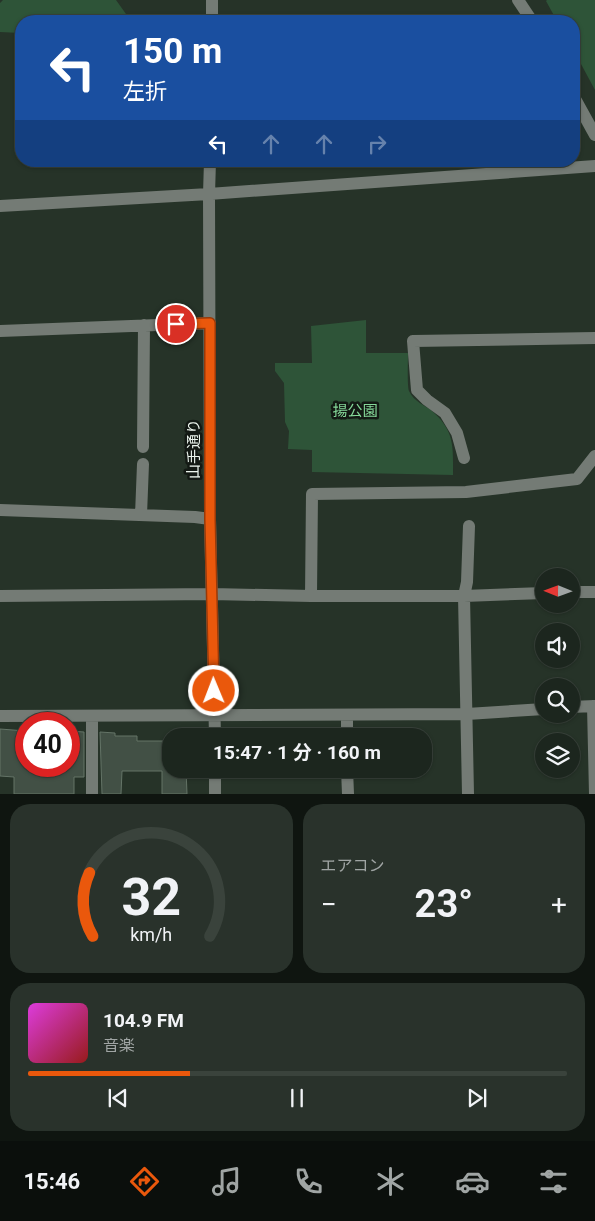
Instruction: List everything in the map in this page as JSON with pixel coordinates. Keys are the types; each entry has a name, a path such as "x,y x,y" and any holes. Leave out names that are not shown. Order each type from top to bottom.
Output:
{"street":[{"path":"212,0 212,15"},
{"path":"518,0 528,15"},
{"path":"580,108 595,135"},
{"path":"0,206 209,194 595,166"},
{"name":"山手通り","path":"210,167 210,519 215,728"},
{"path":"0,331 210,323"},
{"path":"143,447 144,325"},
{"path":"464,458 457,433 445,414 417,390 413,341 595,338"},
{"path":"311,596 312,494 466,492 577,479 595,456"},
{"path":"141,515 143,464"},
{"path":"0,510 210,519"},
{"path":"468,794 464,596 468,582 469,526"},
{"path":"580,592 595,592"},
{"path":"0,596 212,594 464,596 535,593"},
{"path":"580,707 594,706 594,794"},
{"path":"0,716 467,714 535,710"},
{"path":"347,715 347,728"},
{"path":"92,716 92,794"},
{"path":"215,778 215,794"},
{"path":"347,778 348,794"}],"green space":[{"path":"3,0 116,0 127,15 15,15 15,33 0,32 0,3"},
{"path":"595,0 595,90 580,62 580,15 554,15 546,1"},
{"name":"揚公園","path":"366,320 366,353 408,353 409,391 417,401 440,418 449,433 452,448 453,475 312,472 312,450 288,449 289,431 285,422 284,383 275,371 275,363 312,363 311,326"}],"building":[{"path":"0,729 15,730 15,777 74,777 74,794 14,794 14,777 0,776"},
{"path":"80,732 84,732 84,777 80,777"},
{"path":"100,732 115,733 115,736 137,736 137,741 162,741 162,771 122,771 121,794 102,794"},
{"path":"162,778 186,778 187,794 162,794"}],"route":[{"path":"176,324 210,323 210,519 214,691"}]}
